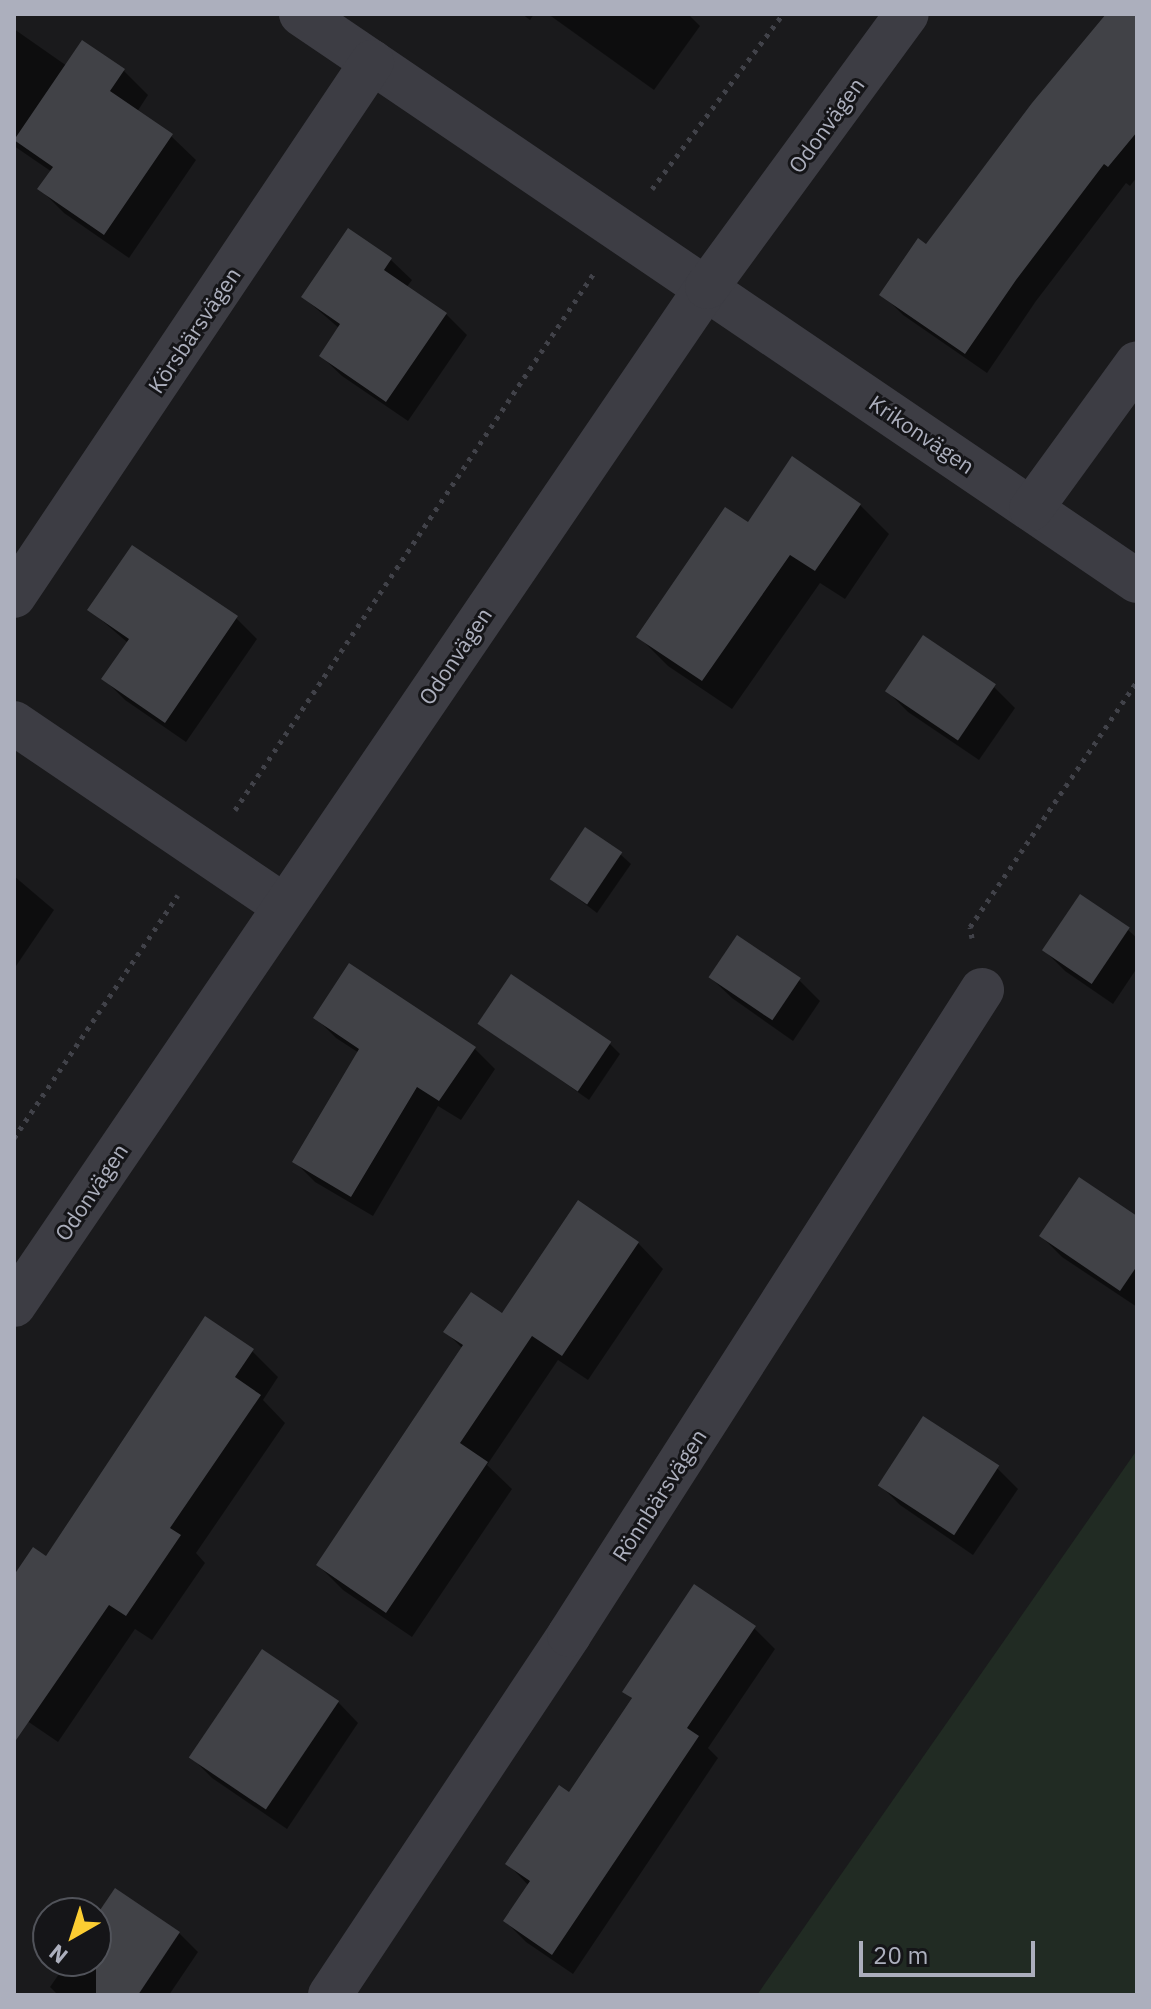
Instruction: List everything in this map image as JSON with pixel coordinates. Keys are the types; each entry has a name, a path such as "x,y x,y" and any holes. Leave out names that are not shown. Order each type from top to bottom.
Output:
{"street":[{"path":"301,14 707,287"},
{"name":"Odonvägen","path":"14,1305 707,287 907,14"},
{"name":"Körsbärsvägen","path":"14,596 372,62"},
{"name":"Krikonvägen","path":"707,287 1137,581"},
{"path":"1031,509 1137,363"},
{"path":"14,723 284,906"},
{"name":"Rönnbärsvägen","path":"330,1995 569,1635 982,990"}],"path":[{"path":"14,1138 487,428 677,152 783,14"},
{"path":"982,990 970,927 1137,681"}],"shaded area":[{"path":"1137,1450 1137,1995 757,1995"}],"building":[{"path":"1106,14 1137,14 1137,132 1108,167 1104,164 1016,280 965,354 879,295 918,238 926,244 1032,103"},
{"path":"82,40 125,69 110,91 173,134 104,235 37,189 53,167 14,140"},
{"path":"348,228 392,258 384,270 447,313 386,402 319,356 340,324 301,297"},
{"path":"792,456 861,504 815,571 790,555 702,681 636,637 725,507 748,522"},
{"path":"132,545 238,616 165,723 101,679 129,639 87,610"},
{"path":"923,635 996,684 958,741 885,691"},
{"path":"585,827 622,852 587,904 550,879"},
{"path":"1080,894 1130,928 1092,984 1042,950"},
{"path":"737,935 801,978 772,1020 708,977"},
{"path":"349,963 476,1047 439,1101 417,1087 351,1197 292,1162 359,1049 313,1018"},
{"path":"511,974 611,1042 578,1091 477,1024"},
{"path":"1079,1177 1137,1216 1137,1266 1120,1291 1039,1236"},
{"path":"578,1200 639,1242 562,1356 532,1336 460,1443 488,1462 386,1613 316,1565 463,1345 443,1332 471,1292 502,1313"},
{"path":"205,1316 254,1349 235,1377 261,1395 170,1528 181,1535 126,1616 109,1605 14,1743 14,1575 33,1547 46,1556"},
{"path":"923,1416 999,1466 954,1535 878,1486"},
{"path":"694,1584 756,1626 687,1728 699,1736 552,1955 503,1921 530,1881 505,1864 559,1785 569,1792 632,1698 622,1692"},
{"path":"262,1649 339,1701 266,1810 189,1758"},
{"path":"115,1888 180,1932 138,1995 96,1995 96,1977 112,1977 112,1897 109,1897"}]}
